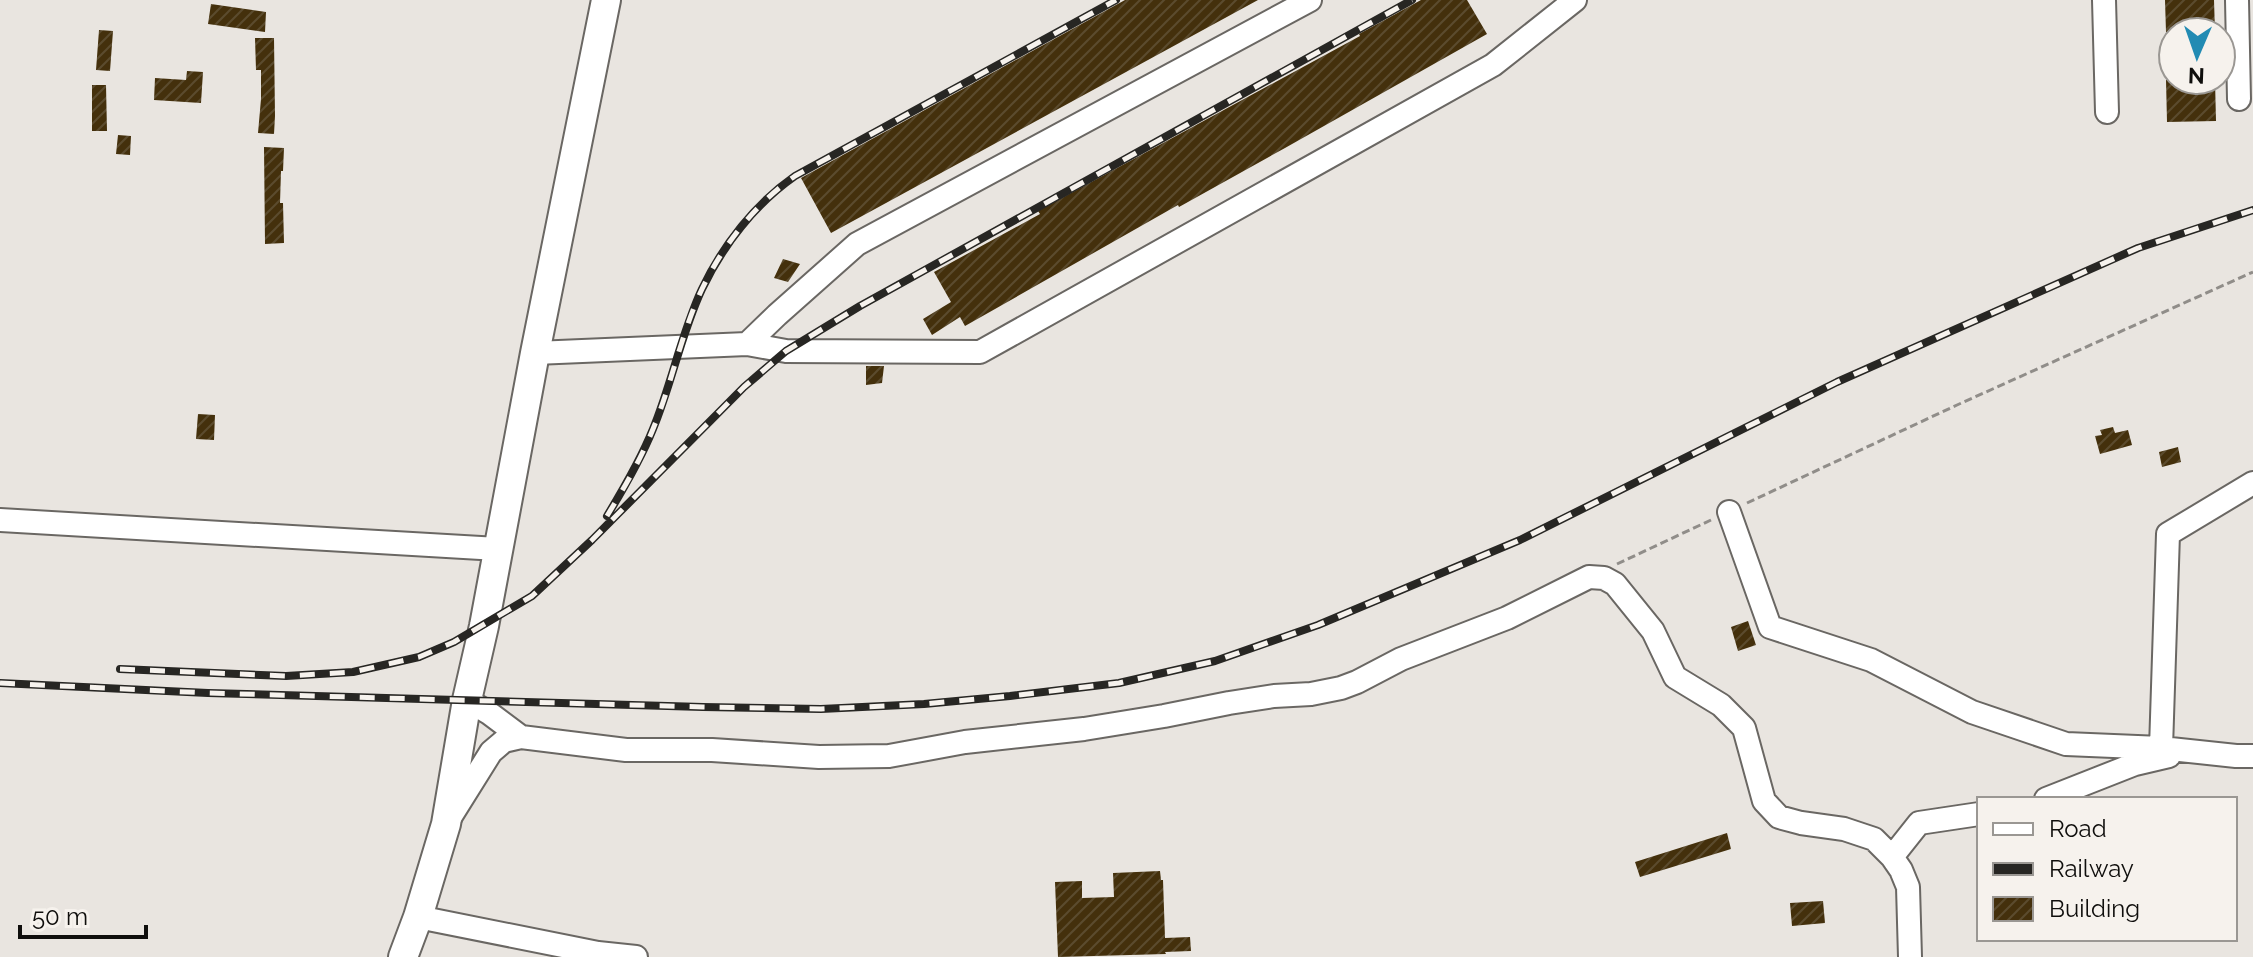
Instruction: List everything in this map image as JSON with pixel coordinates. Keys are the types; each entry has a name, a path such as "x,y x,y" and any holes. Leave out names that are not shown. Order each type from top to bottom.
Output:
{"main road":[{"path":"403,957 446,824 467,700 606,0"}],"street":[{"path":"747,344 857,244 1310,0"},
{"path":"535,353 747,344 786,351 980,352 1493,65 1575,0"},
{"path":"2104,0 2107,112"},
{"path":"2237,0 2239,99"},
{"path":"2161,748 2168,534 2253,483"},
{"path":"1729,512 1770,627 1871,660 1972,712 2066,744 2253,756"},
{"path":"0,520 498,549"},
{"path":"446,824 491,752 504,741 521,737 626,750 712,750 833,757 889,756 965,742 1084,729 1229,703 1341,688 1401,659 1507,618 1589,577 1604,578 1615,584 1653,631 1675,677 1721,705 1744,728 1764,801 1779,817 1844,829 1874,839 1892,857 1908,887 1910,957"},
{"path":"467,700 521,737"},
{"path":"2051,797 2135,764 2194,751"},
{"path":"1892,857 1919,823 1977,814"},
{"path":"418,917 598,953 636,957"}],"path":[{"path":"1589,577 1971,398 2253,272"}],"building":[{"path":"1125,0 1258,0 831,233 801,178"},
{"path":"1421,0 1467,0 1487,34 965,326 960,317 932,335 923,319 951,302 934,272 1040,214 1038,211"},
{"path":"2165,0 2214,0 2214,16 2166,16"},
{"path":"211,4 266,12 265,32 208,24"},
{"path":"99,30 113,31 110,71 96,70"},
{"path":"255,38 274,38 274,134 258,133 261,70 256,70"},
{"path":"187,71 203,72 201,103 154,100 155,78 186,80"},
{"path":"92,85 106,85 107,131 92,131"},
{"path":"2166,96 2215,96 2216,121 2167,122"},
{"path":"118,135 131,136 130,155 116,154"},
{"path":"264,147 284,148 280,203 283,203 284,243 265,244"},
{"path":"783,259 800,264 788,282 774,278"},
{"path":"866,366 884,366 882,383 866,385"},
{"path":"198,414 215,415 214,440 196,439"},
{"path":"2113,427 2115,433 2128,430 2132,445 2100,454 2095,436 2102,435 2100,430"},
{"path":"2178,447 2181,462 2162,467 2159,452"},
{"path":"1748,621 1756,645 1738,651 1731,627"},
{"path":"1727,833 1731,849 1640,877 1635,862"},
{"path":"1160,871 1165,938 1190,937 1191,951 1058,957 1055,882 1082,881 1082,898 1114,897 1113,873"},
{"path":"1823,901 1825,923 1792,926 1790,903"}],"railway":[{"path":"607,516 653,429 702,289 730,241 754,212 795,176 1116,0"},
{"path":"120,669 286,676 353,672 419,657 454,642 532,596 744,387 786,351 860,306 1412,0"},
{"path":"0,683 208,693 821,709 924,704 1119,683 1215,661 1318,625 1520,540 1837,382 2138,248 2253,210"}]}
